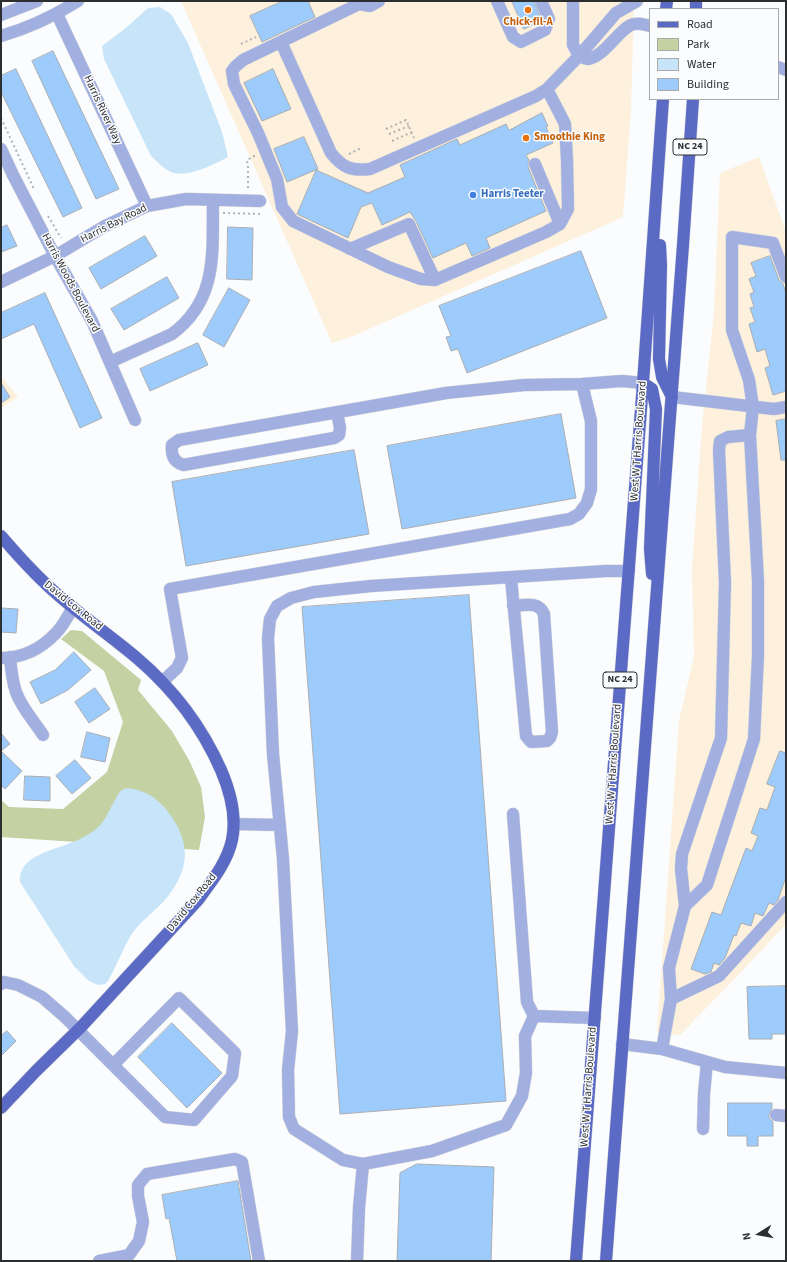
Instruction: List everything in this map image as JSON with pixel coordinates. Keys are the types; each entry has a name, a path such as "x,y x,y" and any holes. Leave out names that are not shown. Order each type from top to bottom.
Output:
{"main road":[{"name":"West W T Harris Boulevard","path":"576,1261 658,190 663,100"},
{"name":"NC 24","path":"606,1261 672,397 693,100"},
{"path":"658,190 661,265 659,360 662,377 672,397"},
{"path":"643,383 652,389 656,409 650,550 656,609"},
{"name":"David Cox Road","path":"1,536 41,580 139,660 180,702 192,718 215,758 231,798 234,824 228,854 198,900 78,1031 31,1076 1,1108"}],"street":[{"path":"1,15 37,1"},
{"path":"1,36 25,28 57,14 78,1"},
{"path":"379,1 370,6 359,3 242,60 232,71 234,84 258,133 276,179 282,208 292,221 388,267 421,279 435,280 546,232 560,224 568,209 565,124 547,89"},
{"path":"497,1 513,37 520,42 545,30 549,19 541,1"},
{"path":"573,1 573,45 578,56"},
{"path":"280,42 331,153 339,163 356,170 370,169 536,96 547,89 616,13 637,1"},
{"name":"Harris River Way","path":"57,14 141,195 148,206"},
{"path":"578,56 588,58 594,56 613,42 629,26 637,23 649,26"},
{"name":"Harris Woods Boulevard","path":"1,149 55,256 92,321 135,420"},
{"path":"535,164 560,224"},
{"name":"Harris Bay Road","path":"1,282 55,256 105,226 140,208 186,199 260,201"},
{"path":"110,362 172,334 181,327 197,309 210,277 213,200"},
{"path":"350,249 409,224 435,280"},
{"path":"685,906 707,885 754,739 758,656 758,581 750,435 753,407 749,380 732,330 732,237 773,243 786,277"},
{"path":"338,412 340,428 339,435 334,438 183,465 173,458 172,445 179,440 338,412 446,393 524,385 582,384 622,381 643,383"},
{"path":"162,682 177,668 182,658 170,589 570,519 579,514 587,503 591,489 591,421 582,384"},
{"path":"672,397 774,409 786,407"},
{"path":"662,1049 670,999 669,968 685,906 681,869 682,854 721,738 725,583 719,450 720,441 728,437 750,435"},
{"path":"534,1016 525,1036 526,1073 522,1096 506,1125 432,1151 363,1164 343,1160 294,1129 289,1117 288,1070 292,1031 283,859 273,754 268,638 270,620 277,606 291,598 314,592 371,586 606,571 629,571"},
{"path":"511,578 513,606 526,736 531,742 547,741 552,732 544,614 542,608 537,606 528,604 513,606"},
{"path":"43,735 16,694 6,658 24,655 40,646 56,633 73,607"},
{"path":"513,814 527,1002 534,1016"},
{"path":"234,824 280,825"},
{"path":"670,999 719,976 786,902"},
{"path":"1,984 4,982 18,985 42,997 65,1017 78,1031 112,1065 165,1117 194,1120 232,1076 234,1053 179,998 112,1065"},
{"path":"534,1016 595,1018"},
{"path":"622,1044 662,1049 725,1067 786,1073"},
{"path":"704,1129 704,1094 707,1062"},
{"path":"99,1261 131,1258 138,1241 143,1222 138,1196 138,1185 147,1174 235,1159 242,1162 259,1261"},
{"path":"357,1261 359,1208 363,1164"}],"path":[{"path":"241,44 256,37"},
{"path":"1,118 36,193"},
{"path":"386,129 406,120 419,148"},
{"path":"389,134 409,126"},
{"path":"392,141 412,132"},
{"path":"349,154 361,148"},
{"path":"248,188 247,160 253,156"},
{"path":"46,213 61,238"},
{"path":"222,213 262,214"}],"shaded area":[{"path":"181,1 634,1 631,111 623,217 351,337 332,343"},
{"path":"759,157 786,232 786,924 680,1035 657,1032 679,721 694,656 692,569 702,426 714,312 720,173"},
{"path":"1,376 18,397 1,408"}],"green space":[{"path":"71,630 82,631 141,680 138,690 172,731 190,762 201,787 205,817 199,850 1,837 1,800 9,807 63,809 107,772 123,722 104,671 61,639"}],"water":[{"path":"160,7 171,14 188,43 222,132 228,157 194,172 180,174 171,172 151,156 104,59 102,46 127,27 148,8"},
{"path":"128,788 148,794 168,811 183,839 185,860 179,880 173,890 165,900 140,923 126,944 108,981 105,984 98,985 89,981 74,966 20,882 21,873 24,866 30,860 75,841 94,831 105,819 119,793"}],"building":[{"path":"283,1 308,1 315,17 262,42 250,16"},
{"name":"Chick-fil-A","path":"512,1 534,1 541,19 540,22 524,29"},
{"path":"53,51 119,189 96,199 32,61"},
{"path":"16,69 82,208 63,217 1,92 1,76"},
{"path":"273,69 291,109 262,121 244,83"},
{"name":"Harris Teeter","path":"542,113 553,143 526,155 529,160 528,167 546,211 486,238 490,248 472,256 466,243 433,258 416,221 410,212 382,225 372,203 361,207 348,238 297,214 316,170 368,193 405,177 400,165 457,139 460,145 506,124 509,130"},
{"path":"304,137 318,169 287,182 274,149"},
{"path":"7,225 17,246 1,252 1,228"},
{"path":"228,227 253,228 252,280 227,279"},
{"path":"145,236 157,256 101,289 89,268"},
{"path":"581,251 607,318 467,373 458,349 451,351 446,337 451,336 439,306"},
{"path":"770,256 779,280 783,284 786,293 786,391 773,395 765,368 770,366 765,349 757,352 749,324 755,322 750,308 754,307 750,294 754,292 749,279 756,276 751,263"},
{"path":"167,277 179,298 124,330 111,309"},
{"path":"229,288 250,300 224,347 203,335"},
{"path":"45,293 102,418 80,428 34,324 1,339 1,313"},
{"path":"198,343 208,365 150,391 140,369"},
{"path":"1,383 10,397 1,403"},
{"path":"561,414 576,498 402,529 387,446"},
{"path":"786,419 786,460 781,460 776,421"},
{"path":"354,450 369,534 186,566 172,482"},
{"path":"469,595 506,1101 340,1114 302,607"},
{"path":"1,608 18,609 16,633 1,632"},
{"path":"74,652 91,670 68,690 41,704 30,682 55,670"},
{"path":"95,688 110,709 89,723 75,702"},
{"path":"87,732 110,738 105,762 81,757"},
{"path":"1,733 10,744 1,751"},
{"path":"1,751 22,771 5,789 1,785"},
{"path":"780,751 786,753 786,877 778,900 774,905 769,903 763,916 755,913 751,926 741,923 736,936 734,935 725,958 719,965 714,963 711,972 705,974 691,969 712,912 721,915 746,848 752,851 758,836 751,833 760,808 767,810 775,787 767,784"},
{"path":"75,760 91,778 72,794 56,776"},
{"path":"25,776 50,777 50,801 24,800"},
{"path":"786,986 786,1034 772,1034 772,1039 749,1039 747,987"},
{"path":"172,1023 222,1073 187,1108 138,1057"},
{"path":"7,1031 16,1041 1,1056 1,1036"},
{"path":"728,1103 772,1103 769,1118 773,1122 773,1136 758,1136 758,1146 747,1146 747,1136 728,1136"},
{"path":"417,1164 494,1167 491,1261 397,1261 400,1173"},
{"path":"238,1181 251,1261 177,1261 169,1218 166,1219 162,1195"}],"place":[{"name":"Chick-fil-A","path":"528,10"},
{"name":"Smoothie King","path":"526,138"},
{"name":"Harris Teeter","path":"473,195"}]}
